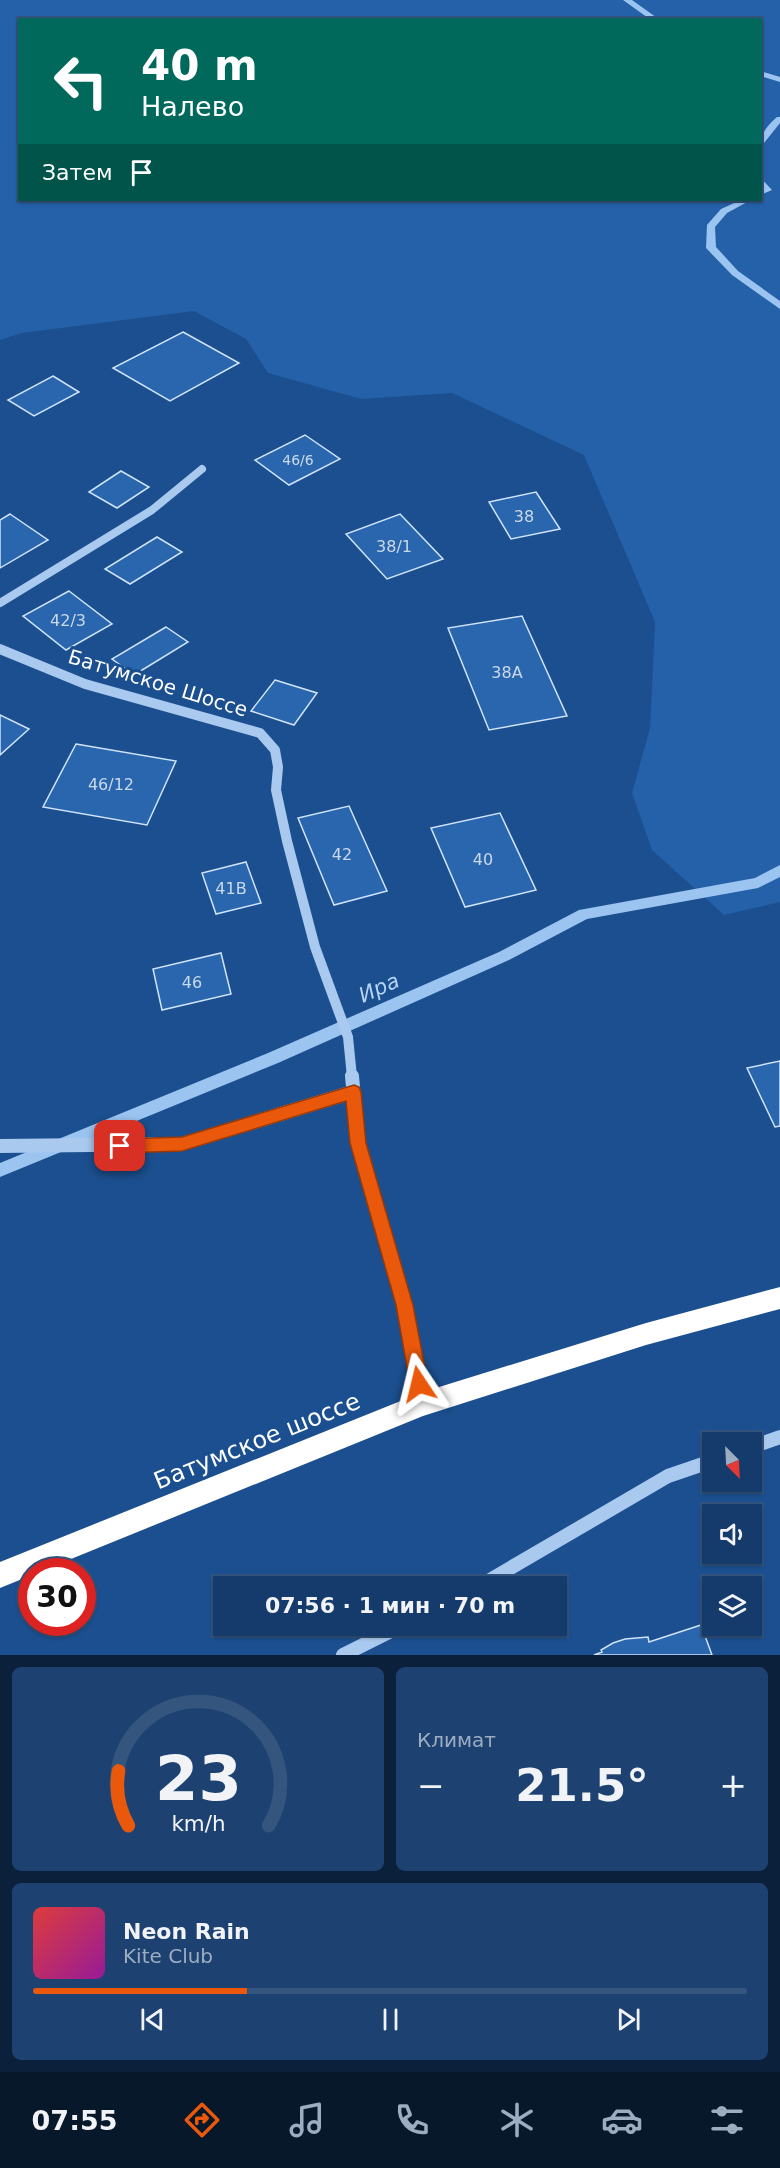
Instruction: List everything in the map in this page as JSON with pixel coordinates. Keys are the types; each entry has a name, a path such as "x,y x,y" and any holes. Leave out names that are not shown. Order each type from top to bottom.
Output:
{"highway":[{"name":"Батумское шоссе","path":"0,1575 423,1404 646,1334 780,1298"}],"street":[{"path":"0,603 152,510 202,470"},
{"name":"Батумское Шоссе","path":"0,649 85,684 260,733 275,750 278,767 276,790 286,840 315,947 348,1037 358,1143 405,1305 423,1404"},
{"path":"0,1146 182,1144 354,1092"},
{"path":"762,1443 780,1437"},
{"path":"497,1576 668,1476 702,1464"},
{"path":"343,1655 381,1636"}],"shaded area":[{"path":"0,0 780,0 780,902 724,915 652,850 632,793 650,728 655,622 584,455 452,393 361,399 268,373 246,339 194,311 22,333 0,340"}],"building":[{"path":"183,332 239,363 170,401 113,368"},
{"path":"53,376 79,392 34,416 8,400"},
{"path":"305,435 340,459 289,485 255,460"},
{"path":"121,471 149,487 117,508 89,492"},
{"path":"536,492 560,529 511,539 489,502"},
{"path":"10,514 48,540 0,568 0,520"},
{"path":"400,514 443,559 387,579 346,534"},
{"path":"157,537 182,552 130,584 105,569"},
{"path":"69,591 112,624 66,650 23,616"},
{"path":"522,616 567,716 489,730 448,628"},
{"path":"166,627 188,642 134,675 112,659"},
{"path":"275,680 317,693 294,725 251,711"},
{"path":"0,715 29,729 0,755"},
{"path":"76,744 176,761 147,825 43,807"},
{"path":"349,806 387,891 334,905 298,818"},
{"path":"500,813 536,890 465,907 431,828"},
{"path":"246,862 261,903 216,914 202,873"},
{"path":"221,953 231,994 162,1010 153,969"},
{"path":"780,1061 780,1126 775,1127 747,1068"},
{"path":"701,1625 702,1636 705,1636 712,1655 594,1655 613,1643 625,1639 648,1637 649,1642"}],"waterway":[{"path":"627,0 654,18"},
{"path":"762,74 780,80"},
{"path":"762,143 772,126 780,119"},
{"path":"762,182 768,190 762,192"},
{"path":"745,201 724,211 710,227 711,248 735,273 780,306"},
{"name":"Ира","path":"0,1170 273,1058 504,956 584,914 758,883 780,870"}],"route":[{"path":"120,1146 182,1144 354,1092 358,1143 405,1305 419,1384"}]}
